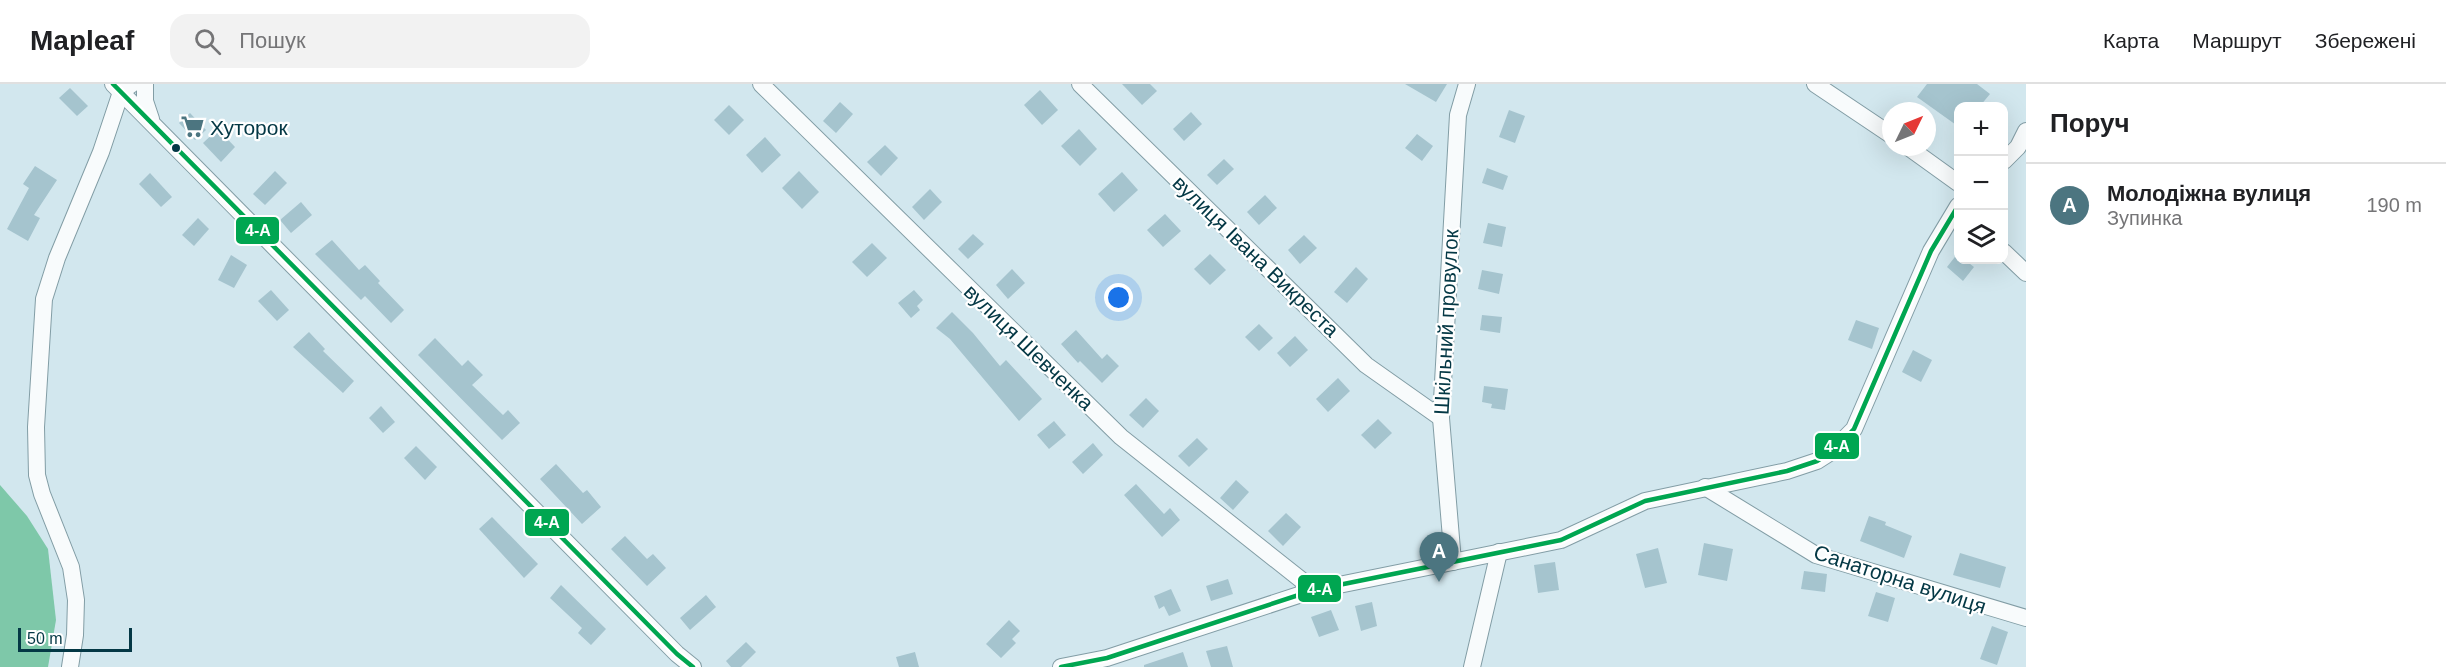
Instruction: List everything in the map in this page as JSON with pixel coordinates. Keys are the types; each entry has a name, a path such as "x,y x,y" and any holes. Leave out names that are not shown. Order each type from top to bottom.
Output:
{"street":[{"path":"145,84 145,101 152,123"},
{"name":"вулиця Шевченка","path":"761,84 1121,437 1314,590"},
{"name":"вулиця Івана Викреста","path":"1080,84 1366,365 1441,418"},
{"name":"Шкільний провулок","path":"1453,562 1441,418 1458,115 1467,84"},
{"path":"1815,84 1882,129"},
{"path":"122,87 152,123 677,654 693,667"},
{"path":"70,667 75,635 76,600 71,567 42,494 37,475 36,427 44,299 57,258 101,152 122,87"},
{"path":"2008,157 2018,147 2026,132"},
{"path":"1921,156 1954,179"},
{"path":"1061,667 1107,658 1314,590 1561,540 1645,501 1802,467 1832,452 1854,429 1931,251 1957,210"},
{"path":"2008,256 2026,273"},
{"name":"Санаторна вулиця","path":"1705,487 1816,555 2026,618"},
{"path":"1472,667 1499,552"}],"shaded area":[{"path":"0,485 27,516 48,549 56,620 48,667 0,667"}],"building":[{"path":"1122,84 1150,84 1157,91 1142,105"},
{"path":"1405,84 1447,84 1436,102"},
{"path":"1927,84 1977,84 1990,94 1983,102 1954,102 1954,123 1936,111 1936,102 1924,102 1917,97"},
{"path":"70,88 88,106 77,116 59,98"},
{"path":"1040,90 1058,110 1042,125 1024,105"},
{"path":"840,102 853,114 836,133 823,121"},
{"path":"729,105 744,120 729,135 714,120"},
{"path":"1509,110 1525,116 1515,143 1499,137"},
{"path":"1191,112 1202,124 1184,141 1173,129"},
{"name":"Хуторок","path":"190,113 206,130 195,140 179,123"},
{"path":"218,129 235,147 221,162 203,143"},
{"path":"1079,129 1097,149 1080,166 1061,146"},
{"path":"1417,134 1433,146 1422,161 1405,148"},
{"path":"765,137 781,155 762,173 746,155"},
{"path":"885,145 898,158 881,176 867,162"},
{"path":"1224,159 1234,169 1217,185 1207,175"},
{"path":"35,166 57,180 34,215 40,218 28,241 7,229 29,188 23,184"},
{"path":"1487,168 1508,176 1503,190 1482,183"},
{"path":"275,171 287,183 265,205 253,194"},
{"path":"799,171 819,192 802,209 782,188"},
{"path":"1122,172 1138,190 1114,212 1098,194"},
{"path":"150,173 172,197 161,207 139,184"},
{"path":"930,189 942,202 924,220 912,207"},
{"path":"1265,195 1277,208 1259,225 1247,212"},
{"path":"301,202 312,215 291,233 280,220"},
{"path":"1165,214 1181,231 1163,247 1147,230"},
{"path":"198,218 209,229 194,246 182,235"},
{"path":"1488,223 1506,227 1502,247 1483,243"},
{"path":"973,234 984,244 968,259 958,249"},
{"path":"1304,235 1317,248 1300,264 1288,250"},
{"path":"332,240 359,270 365,265 380,281 378,283 404,310 391,323 365,296 361,300 315,254"},
{"path":"872,243 887,258 867,277 852,262"},
{"path":"1210,254 1226,270 1210,285 1194,269"},
{"path":"231,255 247,265 234,288 218,280"},
{"path":"1954,258 1954,264 1970,264 1974,267 1963,281 1947,267"},
{"path":"1356,267 1368,279 1347,303 1334,292"},
{"path":"1012,269 1025,283 1008,299 996,285"},
{"path":"1482,270 1503,274 1499,294 1478,289"},
{"path":"271,290 289,310 277,321 258,301"},
{"path":"914,290 923,300 917,306 920,310 911,318 898,303"},
{"path":"952,312 1000,366 1006,360 1042,399 1019,421 950,339 936,328"},
{"path":"1482,315 1502,317 1500,333 1480,330"},
{"path":"1856,320 1879,328 1872,349 1848,340"},
{"path":"1259,324 1273,338 1259,351 1245,337"},
{"path":"1076,330 1102,359 1107,354 1119,366 1102,383 1080,361 1078,363 1061,344"},
{"path":"309,332 325,349 323,351 354,381 343,393 293,347"},
{"path":"1295,336 1308,350 1290,367 1277,353"},
{"path":"435,338 462,366 468,360 483,375 472,385 503,415 508,410 520,423 502,440 418,355"},
{"path":"1913,350 1932,360 1921,382 1902,372"},
{"path":"1338,378 1350,391 1328,412 1316,399"},
{"path":"1484,386 1508,389 1505,410 1491,408 1492,404 1482,402"},
{"path":"1146,398 1159,411 1143,428 1129,415"},
{"path":"381,406 395,422 383,433 369,418"},
{"path":"1378,419 1392,433 1375,449 1361,435"},
{"path":"1054,421 1066,435 1049,449 1037,435"},
{"path":"1197,438 1208,449 1189,467 1178,456"},
{"path":"1093,443 1103,455 1083,474 1072,462"},
{"path":"416,446 437,467 425,480 404,458"},
{"path":"556,464 583,493 587,490 601,507 582,524 540,479"},
{"path":"1236,480 1249,492 1233,510 1220,498"},
{"path":"1136,484 1164,514 1170,508 1180,520 1162,537 1124,495"},
{"path":"1286,513 1301,527 1283,546 1268,531"},
{"path":"1869,516 1912,536 1904,558 1860,541"},
{"path":"492,517 538,564 524,578 479,529"},
{"path":"625,536 647,559 653,554 666,568 647,586 611,549"},
{"path":"1704,543 1733,549 1727,581 1698,575"},
{"path":"1658,548 1667,583 1645,588 1636,554"},
{"path":"1960,553 2006,567 2000,588 1953,575"},
{"path":"1555,562 1559,590 1538,593 1534,565"},
{"path":"1804,571 1827,574 1825,592 1801,589"},
{"path":"1228,579 1233,594 1211,601 1206,586"},
{"path":"561,585 606,629 591,645 578,633 582,628 550,598"},
{"path":"1171,589 1181,611 1169,616 1164,606 1159,609 1154,596"},
{"path":"1876,592 1895,598 1888,622 1868,616"},
{"path":"706,595 716,607 690,630 680,618"},
{"path":"1372,602 1377,626 1361,631 1355,606"},
{"path":"1331,610 1339,630 1319,637 1311,617"},
{"path":"1009,620 1020,631 1012,639 1016,643 1001,658 986,644"},
{"path":"1992,626 2008,632 1997,665 1980,659"},
{"path":"746,642 756,652 741,667 731,667 726,661"},
{"path":"1227,646 1233,667 1211,667 1206,651"},
{"path":"915,652 919,667 899,667 896,657"},
{"path":"1183,652 1188,667 1144,667 1144,665"}],"transit line":[{"name":"4-А","path":"113,84 677,654 693,667"},
{"name":"4-А","path":"1061,667 1107,658 1314,590 1561,540 1645,501 1787,471 1817,461 1831,452 1854,429 1931,251 1956,210"}],"place":[{"name":"Хуторок","path":"192,127"},
{"name":"Молодіжна вулиця","path":"1439,582"}]}
